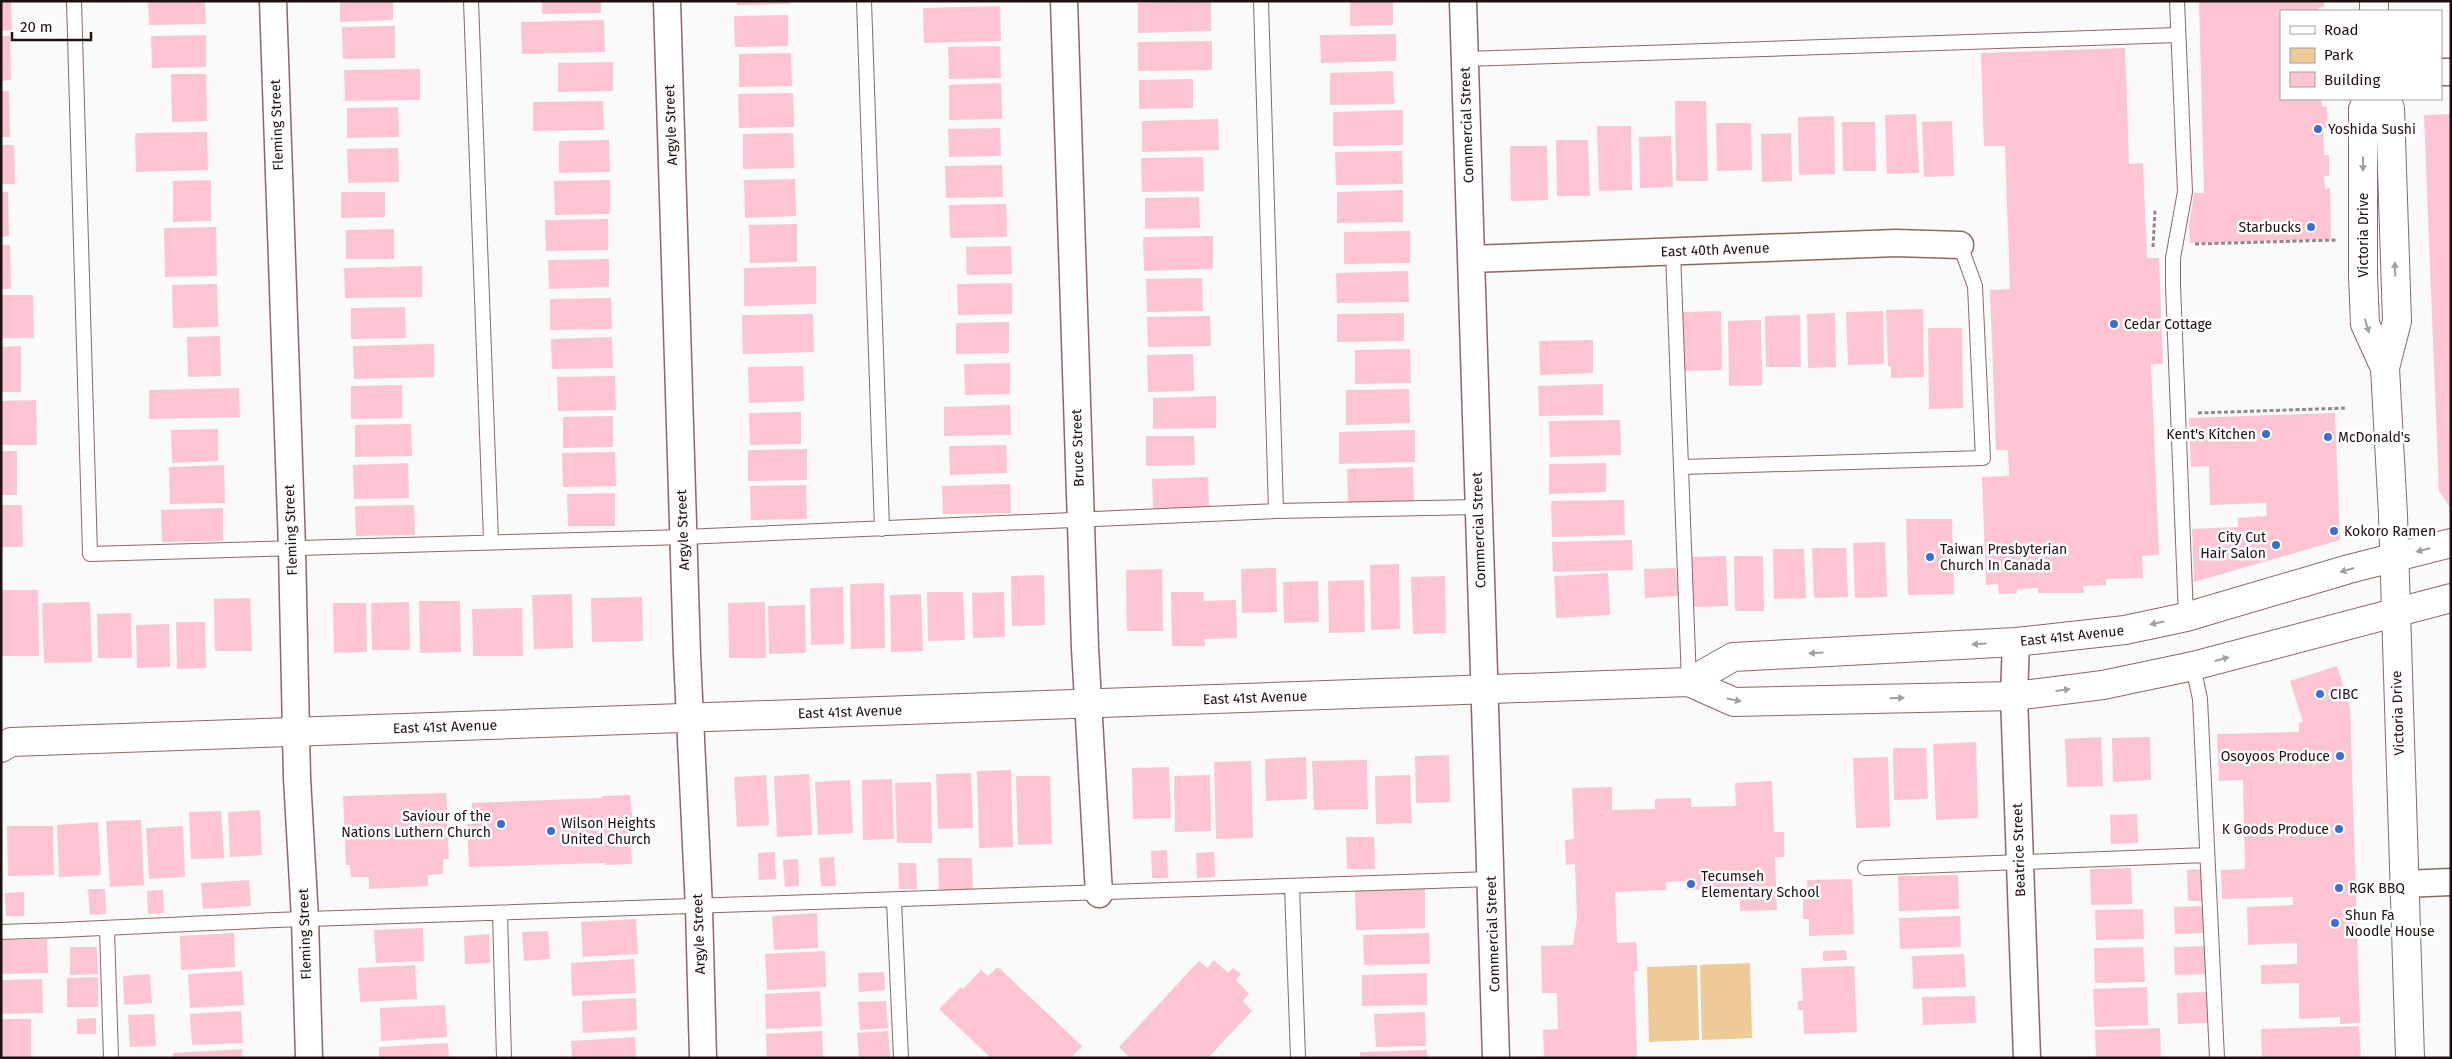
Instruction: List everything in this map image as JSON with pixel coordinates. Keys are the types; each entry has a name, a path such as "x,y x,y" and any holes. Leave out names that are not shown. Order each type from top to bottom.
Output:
{"main road":[{"name":"Victoria Drive","path":"2368,100 2363,109 2363,276 2365,324 2385,368"},
{"name":"Victoria Drive","path":"2385,100 2390,108 2397,320 2385,368 2394,558 2410,1058"},
{"name":"East 41st Avenue","path":"1689,682 1733,657 2016,642 2126,630 2186,617 2451,543"},
{"name":"East 41st Avenue","path":"5,742 1689,682 1734,702 2014,696 2102,685 2193,666 2451,598"}],"street":[{"name":"Fleming Street","path":"273,1 292,548 295,732 305,919 309,1058"},
{"name":"Argyle Street","path":"667,1 703,1058"},
{"name":"Bruce Street","path":"1064,1 1080,520 1099,894"},
{"name":"Commercial Street","path":"1463,1 1496,1058"},
{"name":"East 40th Avenue","path":"1471,259 1896,243 1960,245"},
{"name":"Beatrice Street","path":"2016,642 2014,696 2026,1058"},
{"path":"2404,884 2451,882"}],"lane":[{"path":"74,1 90,554 684,537 1276,511 1478,507"},
{"path":"471,1 492,541"},
{"path":"864,1 882,529"},
{"path":"1262,1 1276,511"},
{"path":"2177,1 2185,192 2173,258 2173,284 2186,617"},
{"path":"1465,59 2177,35"},
{"path":"1683,467 1983,458 1975,286 1960,245"},
{"path":"1673,252 1683,467 1689,682"},
{"path":"2193,666 2200,699 2216,1058"},
{"path":"1865,868 2207,855"},
{"path":"1,932 107,929 305,919 699,908 1491,879"},
{"path":"1292,886 1298,1058"},
{"path":"894,901 901,1058"},
{"path":"500,914 504,1058"},
{"path":"107,929 111,1058"}],"path":[{"path":"2153,252 2155,210"},
{"path":"2193,244 2342,240"},
{"path":"2189,413 2347,408"}],"green space":[{"path":"1750,963 1752,1038 1702,1040 1700,965"},
{"path":"1697,965 1699,1040 1649,1042 1647,967"}],"building":[{"path":"1,1 11,1 12,30 1,31"},
{"path":"148,1 205,1 206,24 149,25"},
{"path":"340,1 393,1 393,20 340,22"},
{"path":"542,1 601,1 601,13 542,14"},
{"path":"737,1 790,1 790,4 737,5"},
{"path":"1211,1 1211,31 1138,33 1138,3"},
{"path":"1350,1 1393,1 1393,25 1350,26"},
{"path":"2199,1 2324,1 2324,7 2318,8 2318,10 2280,10 2280,100 2321,100 2322,106 2327,107 2328,128 2323,128 2324,155 2329,155 2329,176 2324,176 2325,189 2330,188 2331,239 2190,243 2189,227 2194,193 2204,193"},
{"path":"1000,6 1001,41 924,43 923,8"},
{"path":"788,15 788,46 735,47 734,16"},
{"path":"604,20 605,52 522,54 521,22"},
{"path":"395,26 395,58 343,59 342,27"},
{"path":"1396,34 1396,61 1321,63 1320,35"},
{"path":"206,35 206,67 152,68 151,36"},
{"path":"1,36 10,36 11,80 1,81"},
{"path":"1212,41 1212,70 1138,71 1138,42"},
{"path":"1000,46 1001,78 949,79 948,47"},
{"path":"2125,48 2129,164 2143,163 2147,258 2159,258 2163,364 2151,364 2159,555 2142,556 2143,578 2106,579 2106,585 2083,586 2084,593 2038,593 2038,588 2017,589 2017,593 1999,594 1998,584 1986,585 1982,477 2009,476 2008,450 1996,450 1990,290 2010,289 2005,146 1984,146 1981,53"},
{"path":"791,53 792,86 739,87 739,54"},
{"path":"613,62 613,91 558,92 558,63"},
{"path":"420,69 420,100 345,101 344,70"},
{"path":"1393,71 1394,104 1330,105 1330,73"},
{"path":"171,74 206,74 207,121 172,122"},
{"path":"1193,79 1193,108 1139,109 1139,80"},
{"path":"1001,83 1002,119 949,120 949,85"},
{"path":"1,91 9,91 10,137 1,137"},
{"path":"793,93 794,127 739,128 738,94"},
{"path":"603,101 604,130 533,131 533,102"},
{"path":"1675,101 1706,101 1708,181 1676,181"},
{"path":"398,107 399,137 347,138 347,108"},
{"path":"1403,110 1403,145 1333,146 1333,112"},
{"path":"1916,114 1919,173 1887,174 1885,115"},
{"path":"2451,114 2451,509 2439,491 2424,115"},
{"path":"1834,116 1835,174 1799,175 1798,117"},
{"path":"1218,119 1219,150 1142,152 1142,121"},
{"path":"1952,121 1954,176 1924,177 1922,122"},
{"path":"1842,122 1875,122 1876,171 1843,171"},
{"path":"1716,123 1751,123 1752,170 1717,171"},
{"path":"1597,126 1631,126 1632,190 1599,191"},
{"path":"1000,128 1001,156 949,157 948,129"},
{"path":"207,132 208,170 136,172 135,133"},
{"path":"793,133 794,168 743,169 743,134"},
{"path":"1791,133 1792,181 1762,182 1761,134"},
{"path":"1671,136 1673,187 1640,188 1639,137"},
{"path":"609,140 610,172 559,173 559,141"},
{"path":"1556,140 1588,140 1590,196 1557,196"},
{"path":"1,145 14,145 15,184 1,184"},
{"path":"1510,146 1547,146 1548,200 1511,201"},
{"path":"398,148 399,182 348,183 347,149"},
{"path":"1402,151 1403,184 1336,185 1335,152"},
{"path":"1203,157 1204,191 1142,192 1141,158"},
{"path":"1002,165 1003,197 946,198 945,166"},
{"path":"795,179 796,216 745,218 744,180"},
{"path":"211,180 211,221 173,222 173,181"},
{"path":"610,180 610,214 555,215 554,181"},
{"path":"1403,190 1403,222 1337,223 1337,192"},
{"path":"1,192 8,192 9,236 1,237"},
{"path":"341,192 385,192 385,217 341,218"},
{"path":"1199,197 1200,228 1145,229 1145,198"},
{"path":"1006,204 1007,237 950,238 949,205"},
{"path":"608,219 608,250 546,251 545,220"},
{"path":"797,224 797,262 750,263 749,225"},
{"path":"216,227 217,276 165,277 164,228"},
{"path":"394,229 394,259 346,259 346,230"},
{"path":"1410,231 1410,263 1344,264 1344,232"},
{"path":"1213,236 1213,269 1144,271 1143,237"},
{"path":"1,245 10,245 11,289 1,289"},
{"path":"1011,246 1012,274 967,275 966,247"},
{"path":"609,259 609,287 549,289 548,260"},
{"path":"422,266 422,297 345,298 344,268"},
{"path":"816,266 816,304 744,306 744,268"},
{"path":"1408,271 1409,302 1337,303 1336,273"},
{"path":"1202,278 1203,311 1147,312 1146,279"},
{"path":"1012,283 1012,314 958,315 957,284"},
{"path":"217,284 218,327 173,328 172,285"},
{"path":"1,295 33,295 34,338 1,338"},
{"path":"611,298 612,329 550,330 550,299"},
{"path":"405,307 406,338 351,339 351,308"},
{"path":"1923,309 1924,377 1891,378 1891,366 1888,366 1886,310"},
{"path":"1721,311 1722,370 1684,371 1682,312"},
{"path":"1883,311 1884,364 1848,365 1846,312"},
{"path":"1404,313 1404,341 1337,342 1337,314"},
{"path":"1835,313 1836,367 1808,368 1807,314"},
{"path":"813,314 814,352 743,354 742,315"},
{"path":"1800,315 1801,367 1766,367 1765,316"},
{"path":"1210,316 1211,346 1148,347 1147,317"},
{"path":"1761,320 1762,385 1729,386 1728,321"},
{"path":"1009,322 1009,353 956,354 956,323"},
{"path":"1928,328 1962,328 1963,408 1929,409"},
{"path":"220,336 221,376 188,377 187,337"},
{"path":"612,337 613,368 552,369 551,339"},
{"path":"1593,340 1593,373 1540,375 1539,341"},
{"path":"434,344 434,377 354,379 353,346"},
{"path":"21,346 21,392 1,392 1,347"},
{"path":"1410,349 1411,383 1355,384 1355,350"},
{"path":"1193,354 1194,391 1148,392 1147,355"},
{"path":"1010,363 1010,394 965,395 964,364"},
{"path":"803,366 804,401 749,403 748,367"},
{"path":"615,376 616,410 558,411 557,377"},
{"path":"1603,384 1603,415 1539,416 1538,386"},
{"path":"402,385 402,418 351,419 351,386"},
{"path":"239,388 240,417 149,419 149,390"},
{"path":"1409,389 1410,423 1346,425 1346,390"},
{"path":"1216,396 1216,428 1153,429 1153,398"},
{"path":"36,400 37,445 1,445 1,401"},
{"path":"1010,405 1011,435 944,436 944,407"},
{"path":"801,412 801,444 750,445 749,413"},
{"path":"2335,413 2340,540 2194,582 2192,529 2238,527 2238,518 2267,516 2266,503 2210,505 2209,466 2191,467 2189,418"},
{"path":"613,416 613,447 563,448 563,417"},
{"path":"1620,420 1621,455 1550,457 1549,421"},
{"path":"411,424 412,456 355,457 355,425"},
{"path":"218,429 218,461 172,463 171,430"},
{"path":"1415,430 1415,462 1339,464 1339,432"},
{"path":"1146,436 1194,436 1195,465 1146,466"},
{"path":"1006,445 1007,473 950,475 949,446"},
{"path":"807,449 807,480 748,481 748,450"},
{"path":"1,451 17,451 17,495 1,495"},
{"path":"615,452 616,486 563,487 562,453"},
{"path":"408,463 409,498 354,499 353,465"},
{"path":"1606,463 1606,492 1549,494 1549,464"},
{"path":"224,465 225,503 170,504 169,467"},
{"path":"1413,467 1414,501 1348,503 1347,469"},
{"path":"1208,477 1209,509 1153,510 1152,479"},
{"path":"1010,484 1011,513 943,514 942,486"},
{"path":"806,485 807,519 751,520 750,486"},
{"path":"615,493 615,526 568,526 567,494"},
{"path":"1624,500 1625,535 1552,537 1551,501"},
{"path":"1,505 22,505 23,547 1,547"},
{"path":"414,505 415,535 356,536 355,506"},
{"path":"223,508 223,541 162,542 161,510"},
{"name":"Taiwan Presbyterian Church In Canada","path":"1906,519 1952,519 1954,594 1908,595"},
{"path":"1632,540 1633,570 1553,572 1552,542"},
{"path":"1885,542 1887,597 1855,598 1853,543"},
{"path":"1812,548 1846,548 1848,597 1814,598"},
{"path":"1773,549 1804,549 1806,598 1774,599"},
{"path":"1726,556 1728,606 1692,607 1692,557"},
{"path":"1734,556 1763,556 1764,611 1735,611"},
{"path":"1399,564 1400,629 1371,630 1370,565"},
{"path":"1276,568 1277,612 1242,613 1241,569"},
{"path":"1676,568 1678,596 1645,598 1644,569"},
{"path":"1162,569 1163,631 1127,631 1126,570"},
{"path":"1608,573 1610,615 1556,618 1554,576"},
{"path":"1044,575 1045,625 1012,626 1011,576"},
{"path":"1445,576 1446,633 1413,634 1411,577"},
{"path":"1364,580 1365,632 1329,633 1328,581"},
{"path":"1318,581 1319,622 1284,623 1283,582"},
{"path":"884,583 885,648 851,649 850,584"},
{"path":"843,587 844,644 811,645 810,588"},
{"path":"1,590 38,590 39,656 1,656"},
{"path":"927,592 963,592 965,640 928,641"},
{"path":"1004,592 1005,637 973,638 972,593"},
{"path":"1171,592 1203,592 1204,601 1236,600 1237,638 1204,639 1205,646 1172,646"},
{"path":"572,594 573,648 534,649 532,595"},
{"path":"921,594 923,651 891,652 890,595"},
{"path":"642,597 643,641 592,642 591,598"},
{"path":"250,598 252,651 215,651 214,599"},
{"path":"419,601 460,601 461,652 420,653"},
{"path":"90,602 92,662 44,663 42,603"},
{"path":"409,602 410,650 372,650 371,603"},
{"path":"765,602 766,658 729,658 728,603"},
{"path":"333,603 366,603 367,652 334,653"},
{"path":"805,605 806,653 769,654 768,606"},
{"path":"522,608 523,656 473,656 472,609"},
{"path":"131,613 132,658 98,658 97,614"},
{"path":"176,622 205,622 206,668 177,669"},
{"path":"169,624 170,667 137,668 136,625"},
{"path":"2337,666 2350,707 2360,1023 2340,1024 2340,1017 2299,1019 2299,983 2261,984 2261,965 2297,964 2297,943 2248,945 2247,907 2293,905 2293,897 2222,899 2221,870 2245,869 2243,780 2219,781 2217,734 2299,732 2299,723 2303,722 2290,681"},
{"path":"2101,737 2103,786 2067,787 2065,739"},
{"path":"2150,737 2151,780 2113,782 2112,738"},
{"path":"1976,742 1978,818 1936,820 1933,744"},
{"path":"1893,748 1926,748 1928,799 1894,800"},
{"path":"1449,755 1450,802 1416,803 1415,756"},
{"path":"1306,757 1307,799 1266,801 1265,759"},
{"path":"1888,757 1890,827 1856,828 1853,758"},
{"path":"1367,760 1368,809 1314,810 1312,761"},
{"path":"1251,761 1253,838 1216,839 1214,762"},
{"path":"1169,767 1171,818 1133,819 1132,768"},
{"path":"1011,770 1013,847 979,848 977,771"},
{"path":"971,773 973,828 938,829 936,774"},
{"path":"809,774 812,835 777,837 774,776"},
{"path":"766,775 769,825 737,827 734,777"},
{"path":"1210,775 1211,831 1175,832 1174,776"},
{"path":"1410,775 1412,823 1376,824 1375,776"},
{"path":"1016,776 1050,776 1052,844 1018,845"},
{"path":"892,779 894,839 863,840 862,780"},
{"path":"850,780 853,833 818,835 815,782"},
{"path":"1772,781 1774,832 1784,832 1784,857 1775,857 1777,910 1740,911 1739,888 1686,890 1686,881 1666,882 1666,890 1615,892 1617,943 1636,942 1638,971 1634,971 1637,1058 1544,1058 1543,1030 1558,1029 1557,993 1542,993 1541,946 1573,945 1577,917 1575,864 1566,865 1565,840 1574,839 1572,788 1612,787 1612,810 1655,809 1655,799 1691,798 1691,807 1736,806 1735,783"},
{"path":"931,782 932,843 897,843 895,783"},
{"path":"446,793 449,859 443,859 443,874 428,875 428,886 369,889 369,877 351,877 350,865 346,865 343,796"},
{"name":"Wilson Heights United Church","path":"630,795 634,837 631,837 632,864 469,867 467,824 472,824 472,803 602,798 602,796"},
{"path":"260,810 262,855 230,857 228,812"},
{"path":"221,811 224,858 191,859 189,812"},
{"path":"2137,814 2138,843 2111,844 2110,815"},
{"path":"141,820 144,885 110,887 106,821"},
{"path":"98,822 101,875 59,877 57,825"},
{"path":"7,826 53,826 54,875 8,876"},
{"path":"183,826 185,877 149,879 146,828"},
{"path":"1346,837 1374,837 1375,869 1347,869"},
{"path":"1167,850 1168,878 1152,878 1151,851"},
{"path":"775,852 776,879 759,880 758,853"},
{"path":"1214,852 1215,877 1197,878 1196,853"},
{"path":"834,857 836,886 821,886 819,858"},
{"path":"938,858 972,858 973,890 939,891"},
{"path":"798,859 799,886 785,887 783,860"},
{"path":"898,863 916,863 917,889 899,889"},
{"path":"2131,868 2132,904 2091,905 2090,869"},
{"path":"2202,869 2203,901 2188,901 2187,870"},
{"path":"1958,875 1959,909 1899,911 1898,876"},
{"path":"1852,879 1854,934 1809,936 1809,919 1803,919 1803,899 1808,899 1807,880"},
{"path":"249,880 251,906 203,909 201,883"},
{"path":"88,889 105,889 106,914 90,915"},
{"path":"1425,889 1425,928 1356,930 1355,891"},
{"path":"163,890 164,913 148,914 147,891"},
{"path":"24,892 24,916 6,916 5,893"},
{"path":"2205,906 2206,933 2175,934 2174,907"},
{"path":"2143,909 2144,939 2096,940 2095,910"},
{"path":"817,913 818,948 774,950 772,916"},
{"path":"1960,916 1961,947 1900,949 1899,918"},
{"path":"636,919 638,954 583,957 581,922"},
{"path":"423,928 424,961 376,963 374,930"},
{"path":"548,931 550,959 524,961 522,932"},
{"path":"234,933 235,967 181,970 180,936"},
{"path":"1429,933 1430,964 1364,965 1363,935"},
{"path":"489,934 490,963 465,964 464,936"},
{"path":"47,939 48,973 1,974 1,940"},
{"path":"2207,946 2208,974 2175,975 2174,947"},
{"path":"70,947 97,947 98,974 70,975"},
{"path":"2143,947 2145,982 2095,983 2094,948"},
{"path":"1846,950 1847,960 1823,961 1823,951"},
{"path":"825,951 826,987 767,990 765,954"},
{"path":"1964,954 1966,987 1913,989 1912,956"},
{"path":"634,959 636,993 572,996 571,963"},
{"path":"1214,960 1228,973 1233,968 1241,974 1236,980 1249,994 1243,1001 1252,1011 1208,1058 1130,1058 1119,1047 1199,961 1207,968"},
{"path":"415,965 417,999 360,1002 358,968"},
{"path":"1854,966 1857,1032 1804,1034 1803,1010 1798,1010 1798,1001 1803,1001 1801,968"},
{"path":"998,967 1082,1046 1071,1058 991,1058 939,1009 961,987 963,989 981,970 988,976"},
{"path":"242,971 244,1005 190,1008 188,974"},
{"path":"884,972 885,990 859,992 858,973"},
{"path":"1427,973 1427,1005 1362,1006 1362,975"},
{"path":"150,974 152,1003 124,1005 123,976"},
{"path":"98,977 98,1007 67,1007 67,978"},
{"path":"42,979 43,1013 1,1014 1,980"},
{"path":"2147,987 2148,1025 2095,1027 2093,989"},
{"path":"820,991 822,1026 766,1029 765,994"},
{"path":"2207,992 2208,1023 2178,1024 2177,993"},
{"path":"1975,996 1976,1023 1923,1025 1922,997"},
{"path":"636,998 637,1030 583,1033 582,1001"},
{"path":"886,1001 888,1028 860,1030 858,1002"},
{"path":"445,1005 447,1037 381,1041 380,1008"},
{"path":"241,1011 243,1043 192,1045 190,1014"},
{"path":"1425,1012 1426,1046 1376,1047 1374,1014"},
{"path":"154,1014 156,1046 130,1047 128,1015"},
{"path":"96,1018 96,1034 77,1034 77,1019"},
{"path":"1,1019 31,1019 31,1057 1,1058"},
{"path":"2359,1026 2361,1058 2262,1058 2261,1029"},
{"path":"2160,1028 2161,1058 2096,1058 2095,1030"},
{"path":"822,1031 823,1058 767,1058 766,1034"},
{"path":"888,1031 890,1058 859,1058 857,1033"},
{"path":"635,1037 636,1058 572,1058 571,1041"},
{"path":"448,1043 449,1058 379,1058 379,1047"},
{"path":"242,1049 242,1058 173,1058 173,1053"},
{"path":"1427,1050 1427,1058 1360,1058 1360,1052"}],"place":[{"name":"Yoshida Sushi","path":"2318,129"},
{"name":"Starbucks","path":"2311,227"},
{"name":"Cedar Cottage","path":"2114,324"},
{"name":"Kent's Kitchen","path":"2266,434"},
{"name":"McDonald's","path":"2328,437"},
{"name":"Kokoro Ramen","path":"2334,531"},
{"name":"City Cut Hair Salon","path":"2276,545"},
{"name":"Taiwan Presbyterian Church In Canada","path":"1930,557"},
{"name":"CIBC","path":"2320,694"},
{"name":"Osoyoos Produce","path":"2340,756"},
{"name":"Saviour of the Nations Luthern Church","path":"501,824"},
{"name":"K Goods Produce","path":"2339,829"},
{"name":"Wilson Heights United Church","path":"551,831"},
{"name":"Tecumseh Elementary School","path":"1691,884"},
{"name":"RGK BBQ","path":"2339,888"},
{"name":"Shun Fa Noodle House","path":"2335,923"}]}
